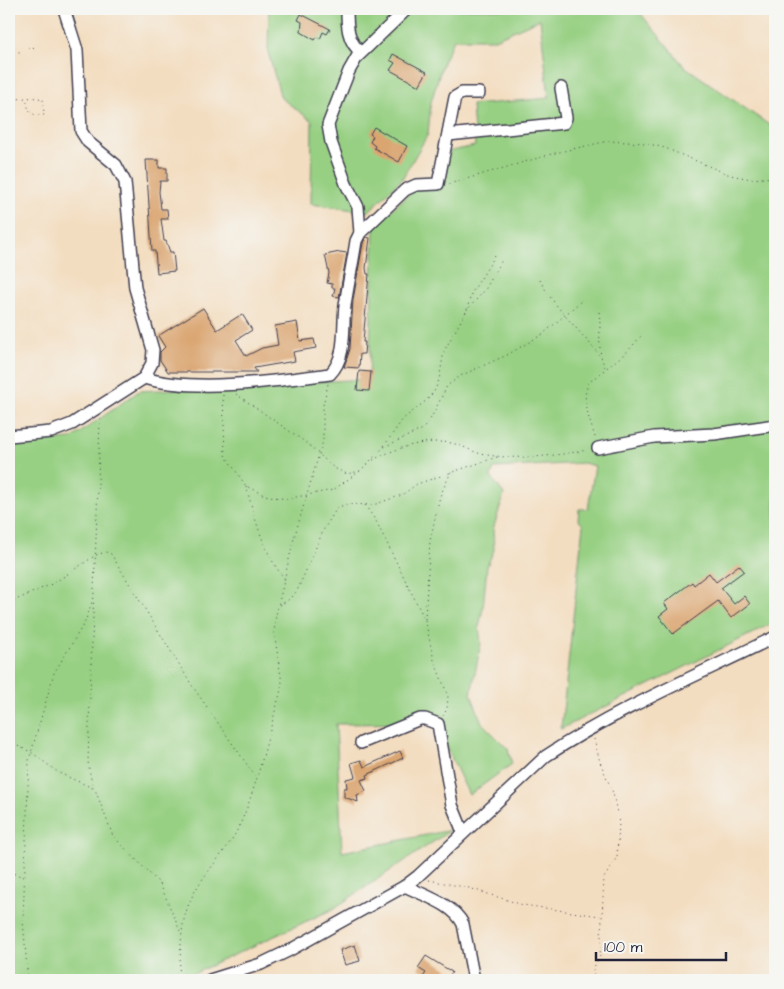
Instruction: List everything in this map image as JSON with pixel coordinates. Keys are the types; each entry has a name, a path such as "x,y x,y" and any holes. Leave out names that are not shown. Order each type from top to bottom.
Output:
{"street":[{"path":"9,436 56,430 72,424 144,378 152,363 153,350 135,288 124,182 116,165 83,137 77,50 64,9"},
{"path":"347,9 350,36 356,48 361,52"},
{"path":"360,233 358,207 346,184 331,142 328,125 349,71 361,52 407,9"},
{"path":"448,135 564,123 566,118 562,88"},
{"path":"144,378 185,385 268,382 330,374 336,367 342,352 346,299 356,241 360,233 405,190 416,185 438,184 455,97 462,93 479,93"},
{"path":"598,448 654,437 714,434 775,425"},
{"path":"210,980 261,964 290,950 405,886 546,756 592,729 775,637"},
{"path":"362,743 420,719 425,718 438,724 452,806 463,832"},
{"path":"405,886 452,909 459,916 463,924 474,980"}],"path":[{"path":"9,55 35,47"},
{"path":"9,100 26,99 43,99 44,115 35,115 29,111 26,99"},
{"path":"438,184 451,184 555,153 608,141 645,143 665,148 730,175 751,179 775,177"},
{"path":"468,310 471,294 495,256"},
{"path":"246,486 264,495 286,499 332,490 360,471 384,447 403,419 427,400 434,390 439,380 444,351 468,310 485,290 502,260"},
{"path":"540,280 546,292 599,355 605,368"},
{"path":"384,447 423,429 431,418 447,386 460,376 544,334 581,301"},
{"path":"599,312 602,330 599,355"},
{"path":"370,462 391,451 437,442 451,443 484,455 497,456 547,456 598,448 588,415 585,395 588,382 628,351 641,336"},
{"path":"178,980 181,964 180,932 191,897 234,835 246,808 282,683 274,632 294,538 320,455 323,441 323,405 330,374"},
{"path":"220,384 224,399 225,455 246,486 256,522 267,549 277,570 285,579"},
{"path":"236,394 289,430 334,468 347,474 360,471"},
{"path":"101,404 96,555 92,600 88,762 95,789 113,836 160,884 180,932"},
{"path":"279,606 287,601 296,590 324,529 338,508 346,504 373,504 402,495 417,484 497,456"},
{"path":"425,620 430,541 440,496 452,472"},
{"path":"364,504 376,521 425,620 434,660 446,684 448,696 447,709 438,724"},
{"path":"9,603 54,583 96,555 106,552 111,554 116,559 193,686 256,777"},
{"path":"28,980 23,920 27,786 31,752 54,673 85,622 92,600"},
{"path":"592,729 600,762 613,793 619,823 617,857 604,878 600,956 593,969 594,980"},
{"path":"9,742 31,752 59,773 95,789"},
{"path":"9,872 24,877"},
{"path":"418,876 468,888 523,905 601,916"}],"green space":[{"path":"269,9 642,9 641,14 684,66 775,129 775,622 561,729 583,525 578,520 579,509 588,509 595,466 584,463 494,468 491,477 504,494 493,530 494,550 487,566 479,627 481,643 471,694 482,723 508,749 512,764 469,795 435,723 336,724 342,852 451,830 333,909 180,980 9,980 9,444 71,439 139,391 369,379 374,227 417,186 440,190 442,153 475,146 472,105 549,98 540,19 495,39 454,39 443,62 431,102 428,134 402,179 368,212 311,204 312,121 281,98 268,52"}],"building":[{"path":"301,14 330,29 327,34 323,32 320,39 317,37 315,40 301,32 302,22 298,20"},
{"path":"393,54 427,72 419,86 390,70 395,63 390,60"},
{"path":"374,127 407,146 399,162 374,148 375,146 370,142 373,136 370,134"},
{"path":"146,160 159,160 159,168 167,168 167,181 160,181 159,192 161,209 167,209 168,219 161,219 164,241 166,241 170,252 173,252 175,271 157,273 155,251 152,251"},
{"path":"366,237 370,238 366,268 367,274 369,274 363,342 365,342 364,354 360,354 359,368 344,367 350,349 353,300 363,243"},
{"path":"340,252 347,253 339,297 333,296 335,288 332,288 332,284 327,283 329,273 325,255"},
{"path":"203,308 217,330 242,314 252,330 236,340 246,356 262,348 278,345 275,326 297,322 300,341 314,339 316,348 293,352 295,361 254,368 257,372 168,372 160,360 160,352 165,347 158,336"},
{"path":"359,371 371,372 369,391 357,390"},
{"path":"739,565 744,571 721,588 734,604 744,596 750,604 731,618 718,601 673,634 659,616 668,609 664,603 692,582 694,585 709,573 716,582"},
{"path":"400,751 403,758 367,775 368,778 361,780 366,791 357,795 358,802 344,797 344,788 347,788 346,779 355,777 351,763 361,760 364,767"},
{"path":"355,945 360,961 345,965 340,950"},
{"path":"426,956 452,972 447,980 428,980 423,977 426,973 418,968"}]}
